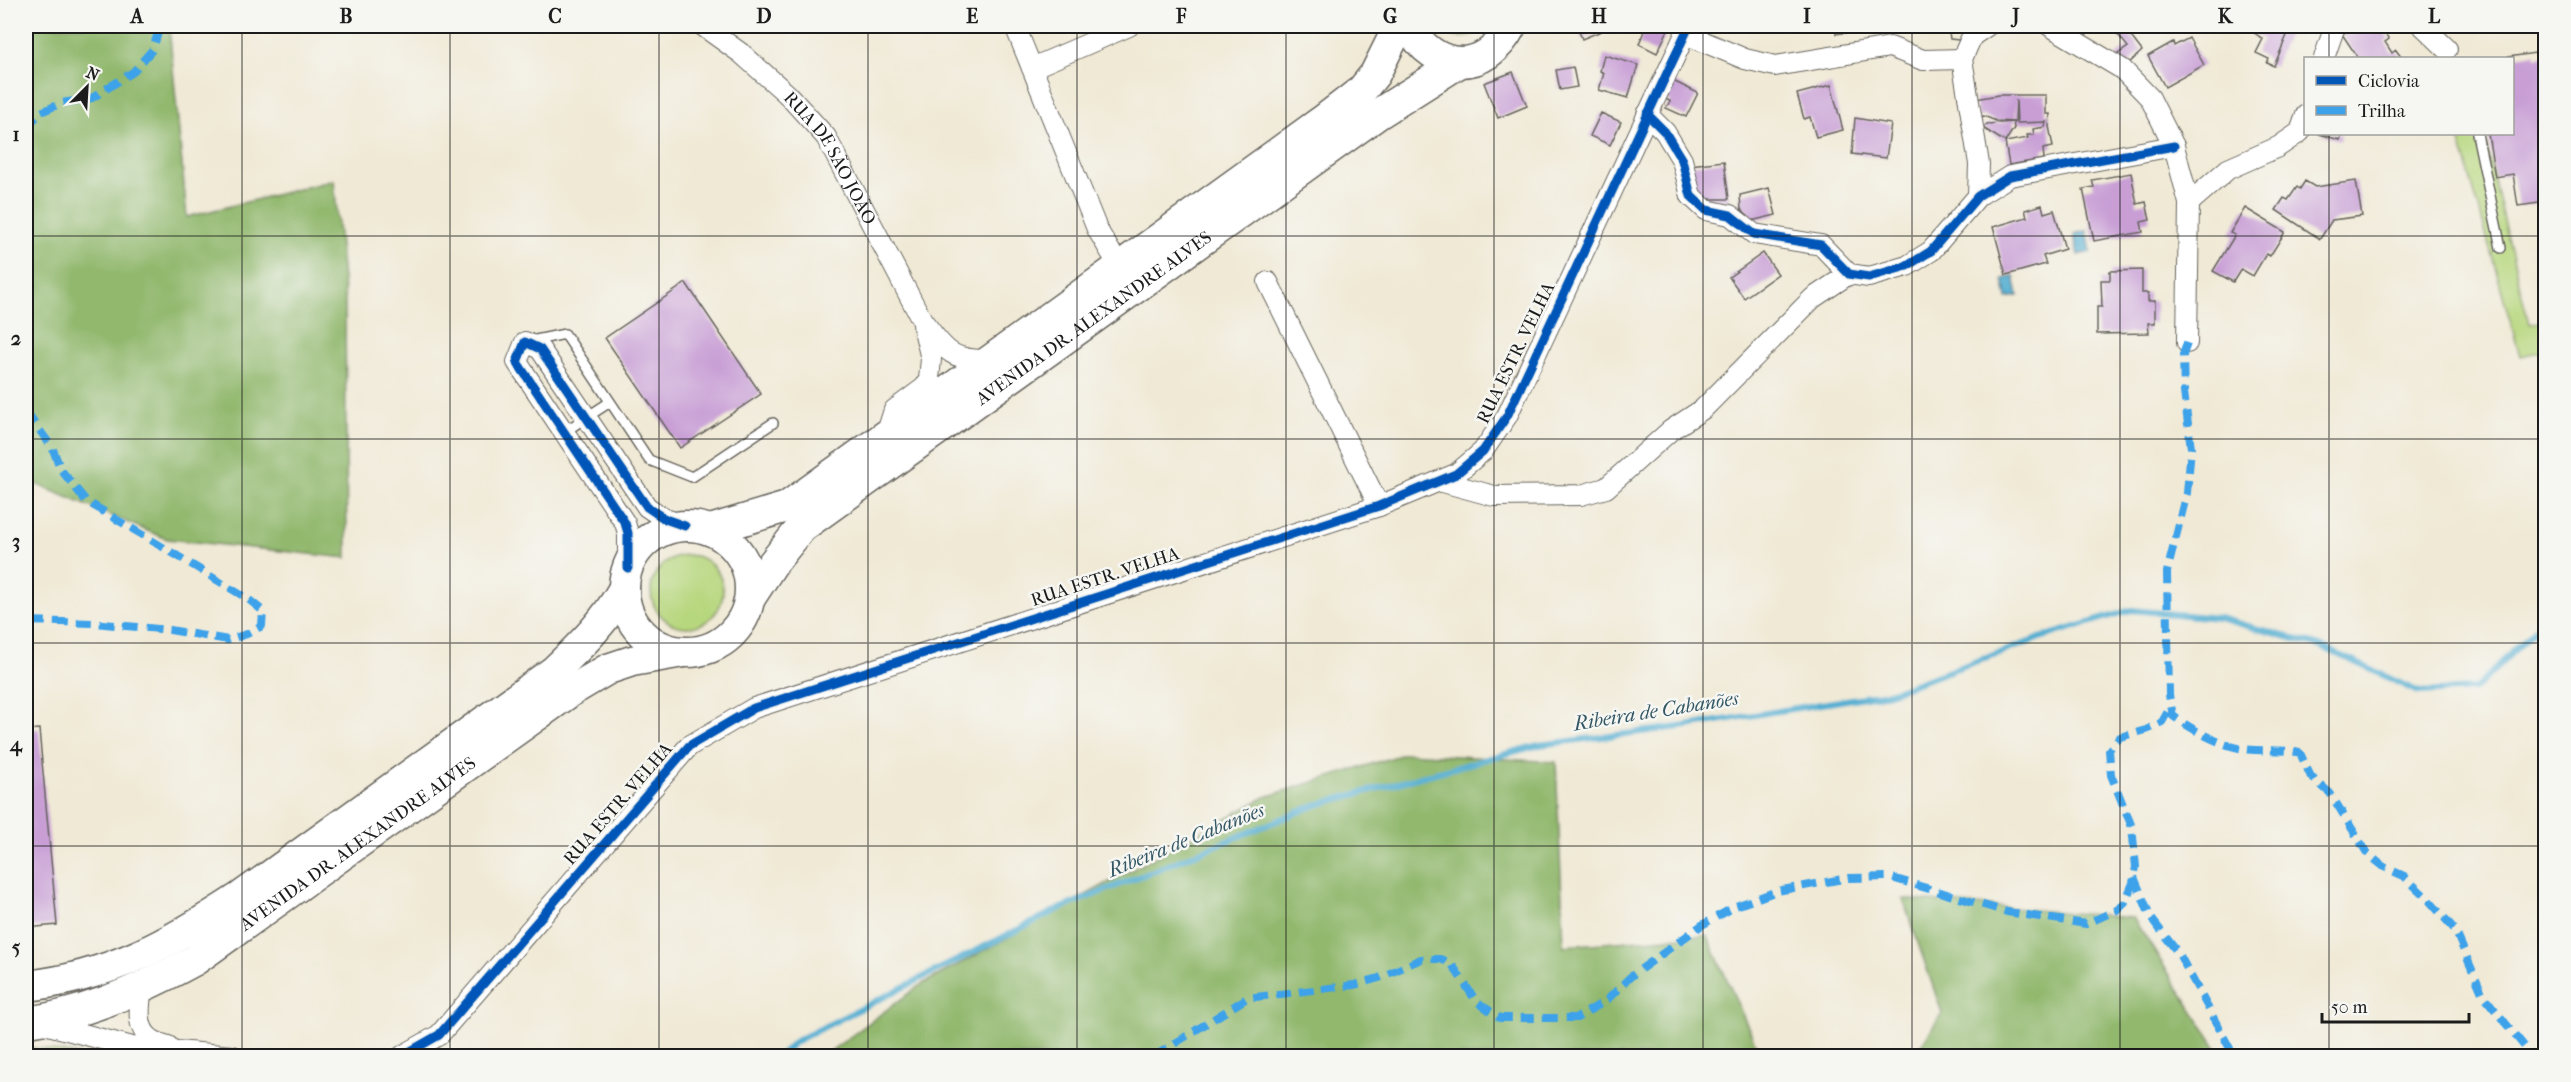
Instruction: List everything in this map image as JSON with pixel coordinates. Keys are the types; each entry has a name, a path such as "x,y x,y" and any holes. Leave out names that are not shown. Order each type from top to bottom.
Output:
{"main road":[{"name":"AVENIDA DR. ALEXANDRE ALVES","path":"697,528 787,507 987,360 1322,122 1362,90 1379,67 1399,26"},
{"path":"1409,26 1417,40 1428,52 1444,59 1460,62"},
{"name":"AVENIDA DR. ALEXANDRE ALVES","path":"750,598 773,563 802,527 1378,114 1460,62 1477,60 1491,52 1503,40 1510,26"},
{"path":"697,528 728,540 742,557 750,576 750,598 745,616 735,632 720,644 702,650 683,652 664,648 648,638 635,624 627,607 626,578 636,551 650,538 666,529 697,528"},
{"name":"AVENIDA DR. ALEXANDRE ALVES","path":"26,986 81,976 144,955 195,927 242,896 554,671 596,630 614,607 626,578"},
{"name":"AVENIDA DR. ALEXANDRE ALVES","path":"30,1022 97,1004 142,987 195,960 571,691 608,669 632,661 683,652"}],"street":[{"name":"RUA DE SÃO JOÃO","path":"703,26 742,54 787,94 826,137 922,320"},
{"path":"1015,26 1096,229 1119,266"},
{"path":"1032,68 1129,26"},
{"path":"1978,196 1979,164 1962,59 1972,36 1988,26"},
{"path":"2050,26 2122,69 2150,98 2174,146 2189,203 2187,343"},
{"path":"2324,57 2335,26"},
{"path":"2423,26 2451,54"},
{"path":"1687,30 1745,59 1775,66 1890,47 1923,60 1962,59"},
{"name":"RUA ESTR. VELHA","path":"402,1056 439,1035 689,746 754,708 1379,506 1456,474 1483,451 1507,416 1687,30"},
{"path":"1647,114 1665,132 1682,160 1691,196 1706,210 1730,215 1754,234 1821,245 1849,274 1869,277 1907,266 1931,251 1978,196 2010,176 2174,146"},
{"path":"2189,203 2228,169 2278,147 2300,132 2304,121"},
{"path":"1439,481 1494,496 1581,495 1606,488 1671,430 1703,409 1813,298 1849,274"},
{"path":"1268,282 1379,506"},
{"path":"922,320 954,356 960,359 987,360"},
{"path":"887,432 894,410 925,387 929,379 930,359 922,320"},
{"path":"626,578 628,533 625,523 517,362 525,342 540,349 647,507 665,519 697,528"},
{"path":"142,987 139,1010 141,1025 149,1038 181,1052"},
{"path":"30,1022 132,1047 233,1056"}],"lane":[{"path":"2477,135 2501,248"},
{"path":"525,342 565,334 649,459 692,477 773,423"},
{"path":"564,432 610,402"}],"green space":[{"path":"26,26 169,26 187,217 334,180 345,302 347,558 167,539 26,480"},
{"path":"1437,26 1483,26 1472,34 1460,37 1448,34"},
{"path":"2458,135 2483,135 2529,324 2545,321 2545,351 2520,356"},
{"path":"687,555 707,561 717,571 723,591 717,611 707,621 687,627 667,621 657,611 651,591 657,571 667,561"},
{"path":"1407,753 1556,762 1564,946 1707,935 1761,1056 824,1056 919,986 1265,797"},
{"path":"1903,899 2133,918 2222,1056 1914,1056 1942,1013"},
{"path":"26,1047 81,1055 26,1056"}],"water":[{"path":"2087,231 2091,252 2078,255 2074,234"},
{"path":"2014,276 2018,296 2007,298 2003,279"}],"building":[{"path":"1577,26 1610,26 1611,27 1582,39"},
{"path":"1631,26 1670,26 1657,53 1639,44 1644,31"},
{"path":"1835,26 1872,26 1873,29 1836,34"},
{"path":"1948,26 1968,26 1959,40 1950,39"},
{"path":"2111,26 2123,26 2142,51 2127,65 2115,56 2128,47"},
{"path":"2248,26 2291,26 2274,66 2267,63 2269,59 2256,53 2263,39 2247,28"},
{"path":"2355,26 2379,26 2389,39 2385,42 2392,53 2396,50 2401,57 2357,57 2342,34"},
{"path":"2189,38 2204,65 2165,87 2148,56 2173,42 2174,46"},
{"path":"2535,53 2536,57 2546,55 2546,202 2518,206 2513,174 2495,177 2488,135 2514,135 2514,57 2508,57"},
{"path":"1604,55 1638,65 1628,98 1599,90 1604,73 1600,71"},
{"path":"1573,67 1577,87 1560,90 1556,70"},
{"path":"1513,72 1527,106 1498,118 1484,83"},
{"path":"1671,80 1698,93 1686,117 1666,108 1670,101 1663,98"},
{"path":"1831,85 1843,130 1816,137 1810,117 1804,119 1797,94"},
{"path":"1998,95 2046,95 2046,114 2050,114 2049,126 2053,147 2043,149 2044,159 2009,165 2005,142 2028,138 2027,135 2034,135 2033,129 2045,127 2046,122 2017,123 2016,100 2015,122 1978,117 1975,99"},
{"path":"1601,113 1621,122 1610,145 1590,136"},
{"path":"1855,118 1891,124 1886,158 1852,154"},
{"path":"2013,122 2014,128 2005,142 1983,128 1987,124"},
{"path":"2322,135 2342,135 2340,140"},
{"path":"1724,161 1729,199 1703,199 1691,193 1690,165"},
{"path":"2131,173 2137,204 2146,202 2150,220 2141,222 2143,232 2094,241 2083,189 2094,187 2092,180"},
{"path":"2305,181 2315,187 2356,181 2362,216 2332,220 2320,239 2276,210 2284,198 2288,200 2297,187 2300,189"},
{"path":"1769,188 1776,215 1751,221 1741,209 1740,195"},
{"path":"2042,205 2044,213 2054,210 2065,249 2043,256 2046,264 2006,275 1993,227 2027,217 2025,210"},
{"path":"2245,208 2285,232 2270,256 2266,254 2253,276 2241,269 2233,282 2213,271 2235,235 2230,233"},
{"path":"1763,253 1778,274 1744,298 1729,277"},
{"path":"2142,270 2142,293 2148,293 2148,301 2155,301 2155,323 2148,323 2149,333 2097,334 2097,307 2102,307 2101,280 2110,280 2110,271"},
{"path":"686,283 761,394 680,448 605,338"},
{"path":"39,729 57,925 26,928 26,730"}],"waterway":[{"name":"Ribeira de Cabanões","path":"779,1056 796,1041 1059,909 1316,805 1539,745 1687,726 1889,693 2043,637 2131,610 2219,618 2320,646 2419,692 2475,689 2546,619"}],"marked path":[{"path":"26,128 41,112 62,103 92,98 133,72 153,49 160,26"},
{"path":"2187,343 2183,355 2184,392 2191,448 2187,493 2167,572 2169,695 2173,716 2207,736 2235,747 2300,753 2311,777 2330,793 2367,853 2384,867 2404,876 2455,930 2483,995 2532,1056"},
{"path":"26,412 52,447 61,470 86,501 248,599 263,611 262,626 228,640 170,630 93,623 26,621"},
{"path":"1155,1056 1247,998 1354,985 1379,978 1421,959 1440,959 1451,963 1476,1001 1500,1018 1577,1018 1607,1000 1630,977 1702,925 1736,906 1777,891 1848,878 1889,877 2007,912 2086,924 2119,909 2125,902 2133,883 2136,867 2132,827 2111,775 2109,750 2120,737 2146,730 2162,722 2171,706"},
{"path":"2134,877 2151,918 2179,954 2234,1056"}],"cycle path":[{"path":"402,1056 439,1035 689,746 754,708 1379,506 1456,474 1483,451 1507,416 1689,26"},
{"path":"1647,114 1665,132 1682,160 1691,196 1706,210 1730,215 1754,234 1821,245 1849,274 1869,277 1907,266 1931,251 1978,196 2010,176 2174,146"},
{"path":"628,568 628,533 625,523 517,362 525,342 540,349 647,507 665,519 685,526"}]}
